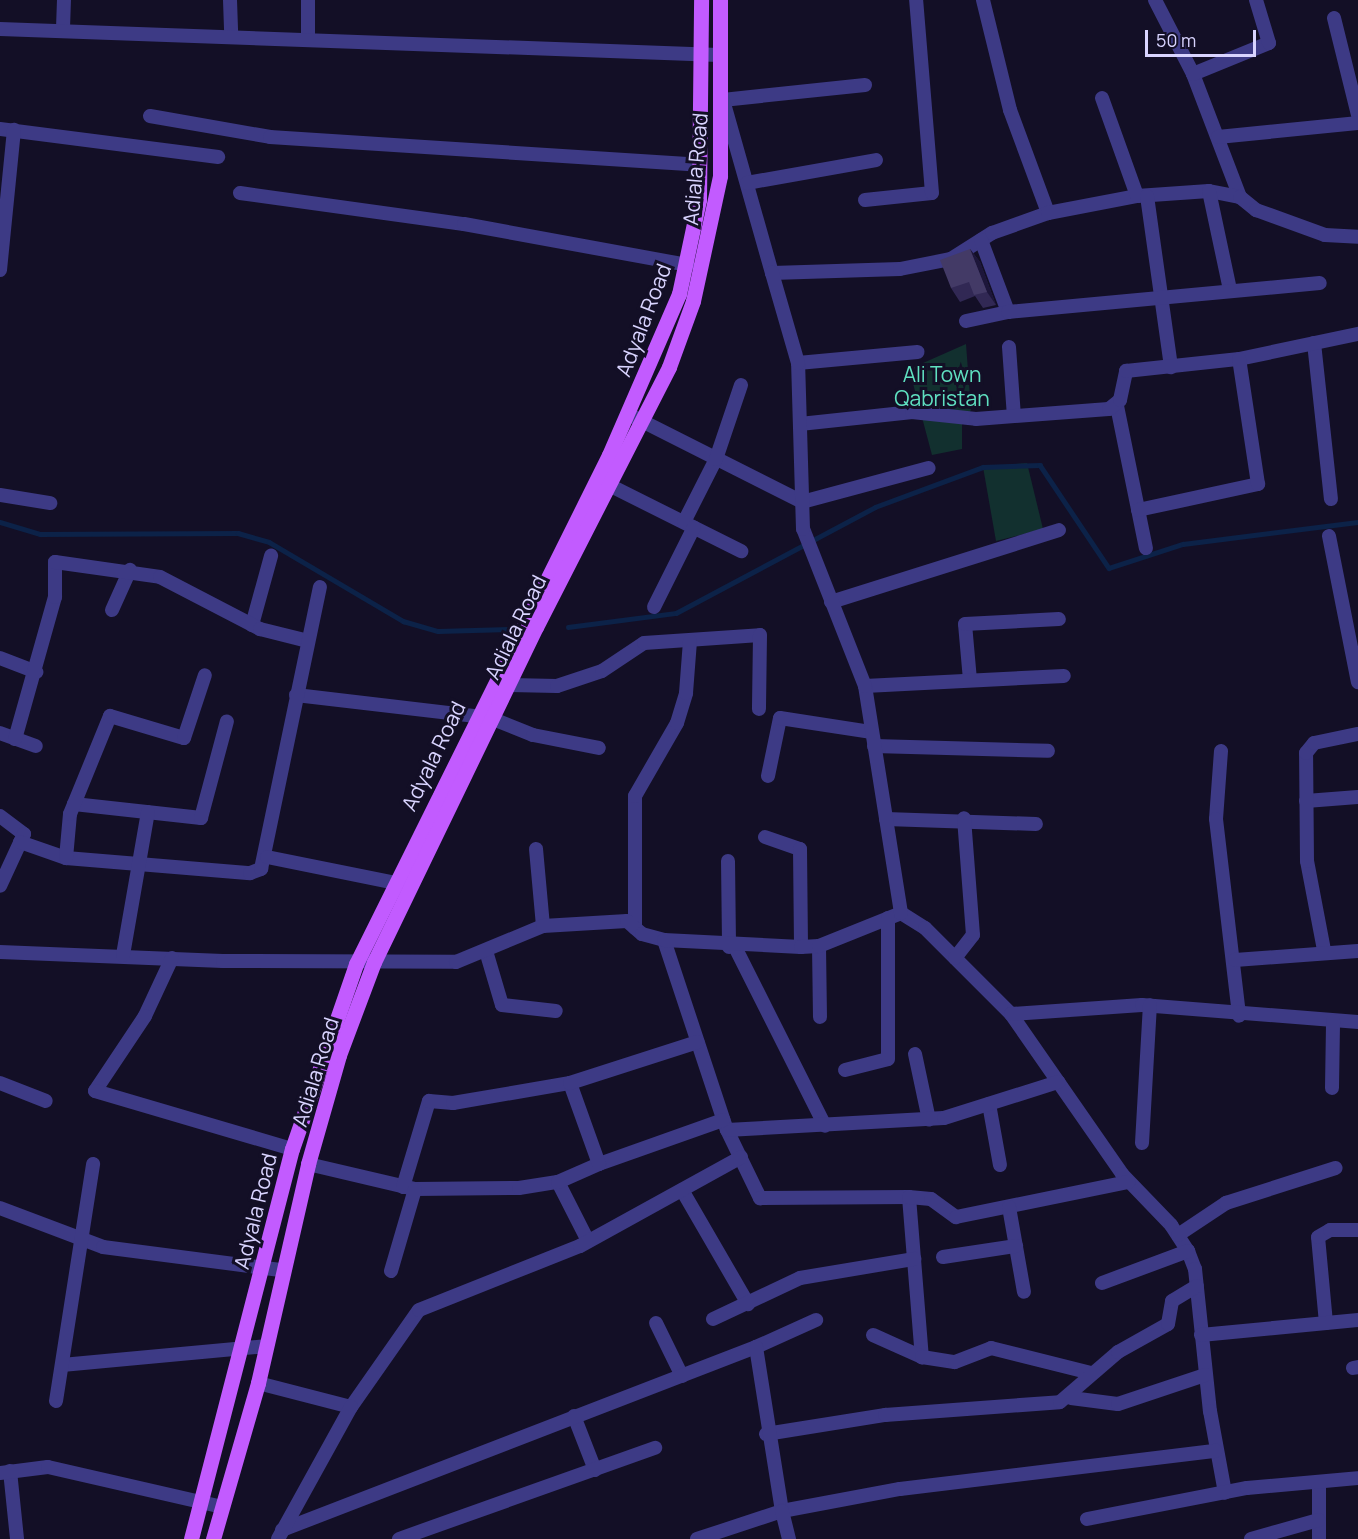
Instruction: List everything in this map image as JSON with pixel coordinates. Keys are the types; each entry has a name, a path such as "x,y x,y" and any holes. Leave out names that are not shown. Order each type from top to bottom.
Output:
{"main road":[{"name":"Adyala Road","path":"191,1539 292,1149 356,964 476,716 628,414 687,265 699,165 701,0"},
{"name":"Adiala Road","path":"213,1539 258,1383 281,1270 308,1164 339,1055 374,962 669,367 711,233 723,100 719,55 720,0"}],"street":[{"path":"63,28 64,0"},
{"path":"230,0 231,35"},
{"path":"308,0 308,38"},
{"path":"865,200 932,193 916,0"},
{"path":"983,0 1010,110 1048,213"},
{"path":"1155,0 1193,74 1240,196 1256,210 1325,235 1358,237"},
{"path":"1193,74 1269,44 1256,0"},
{"path":"1334,18 1358,115"},
{"path":"0,29 63,28 719,55"},
{"path":"845,1070 888,1059 895,916 886,819 865,686 805,537 798,363 723,100 865,84"},
{"path":"1102,98 1142,196 1162,298 1171,367"},
{"path":"150,116 270,137 699,165"},
{"path":"1218,137 1358,123"},
{"path":"0,270 7,130 218,158"},
{"path":"747,183 876,160"},
{"path":"772,273 900,269 951,259 981,240 1048,213 1142,196 1209,191 1240,196"},
{"path":"1209,191 1230,290"},
{"path":"240,193 464,224 687,265"},
{"path":"981,240 1008,312"},
{"path":"966,321 1008,312 1320,283"},
{"path":"1146,548 1117,406 1126,371 1239,359 1358,334"},
{"path":"1314,343 1331,499"},
{"path":"1009,347 1014,416"},
{"path":"798,363 917,352"},
{"path":"1138,510 1258,484 1239,359"},
{"path":"654,607 716,459 741,385"},
{"path":"800,424 912,412 952,419 1014,416 1117,406"},
{"path":"628,414 802,502 929,468"},
{"path":"596,480 612,485 741,551"},
{"path":"0,495 50,503"},
{"path":"831,602 1059,530"},
{"path":"1329,536 1358,682"},
{"path":"252,625 271,556"},
{"path":"15,739 56,597 56,561 130,570 160,577 252,625 308,641"},
{"path":"112,610 130,570"},
{"path":"20,842 66,858 250,873 261,869 267,857 296,695 320,587"},
{"path":"970,680 965,624 1059,619"},
{"path":"510,685 557,686 602,671 644,643 760,635 759,710"},
{"path":"635,928 635,796 676,723 686,693 690,641"},
{"path":"0,658 36,672"},
{"path":"66,858 74,804 110,716 184,738 205,675"},
{"path":"865,686 1064,676"},
{"path":"296,695 476,716"},
{"path":"768,776 780,718 873,739 1048,751"},
{"path":"493,719 533,735 599,748"},
{"path":"74,804 201,818 227,722"},
{"path":"0,734 36,746"},
{"path":"1324,950 1307,861 1308,747 1358,734"},
{"path":"1221,751 1216,819 1235,960 1239,1016"},
{"path":"1306,801 1358,797"},
{"path":"123,955 148,812"},
{"path":"0,816 24,834 0,886"},
{"path":"886,819 964,818 1036,824"},
{"path":"955,958 974,934 964,818"},
{"path":"765,837 800,849 801,947"},
{"path":"536,849 543,926"},
{"path":"267,857 396,883"},
{"path":"728,861 732,947 825,1126"},
{"path":"895,916 955,958 1011,1014 1128,1182 1178,1235 1188,1251 1197,1286 1205,1375 1216,1451 1225,1493"},
{"path":"0,952 356,964 456,962 543,926 627,921 635,928 664,940 732,947 801,947 819,946 895,916"},
{"path":"664,940 725,1125 760,1198 909,1197 931,1199 956,1217 1128,1182"},
{"path":"819,946 820,1017"},
{"path":"1235,960 1324,950 1358,951"},
{"path":"486,951 502,1005 556,1011"},
{"path":"172,958 145,1016 95,1091 292,1149"},
{"path":"1011,1014 1150,1005 1239,1016 1358,1022"},
{"path":"1142,1143 1150,1005"},
{"path":"1332,1088 1333,1021"},
{"path":"391,1271 429,1101 453,1103 570,1083 698,1042"},
{"path":"915,1054 929,1120"},
{"path":"308,1164 409,1188 519,1188 558,1182 599,1164 725,1125 825,1126 929,1120 1058,1082"},
{"path":"0,1083 46,1101"},
{"path":"570,1083 599,1164"},
{"path":"989,1104 1000,1165"},
{"path":"280,1534 351,1407 419,1310 588,1241 741,1157"},
{"path":"56,1401 84,1242 93,1164"},
{"path":"1178,1235 1226,1203 1336,1168"},
{"path":"558,1182 588,1241"},
{"path":"682,1190 748,1304"},
{"path":"909,1197 922,1356"},
{"path":"1009,1207 1024,1292"},
{"path":"0,1208 84,1242 281,1270"},
{"path":"1326,1323 1318,1237 1330,1230 1358,1230"},
{"path":"943,1257 1016,1246"},
{"path":"1102,1282 1188,1251"},
{"path":"712,1319 800,1278 914,1259"},
{"path":"1071,1398 1091,1373 1168,1324 1172,1301 1197,1286"},
{"path":"280,1534 574,1416 756,1347 816,1320"},
{"path":"1201,1335 1358,1320"},
{"path":"656,1323 682,1376"},
{"path":"873,1335 922,1356 954,1362 991,1348 1091,1373"},
{"path":"63,1365 267,1346"},
{"path":"756,1347 766,1434 789,1539"},
{"path":"766,1434 885,1415 1071,1398 1118,1404 1205,1375"},
{"path":"258,1383 351,1407"},
{"path":"574,1416 595,1470"},
{"path":"399,1539 655,1448"},
{"path":"698,1539 782,1511 900,1489 1216,1451"},
{"path":"16,1539 5,1472 48,1467 222,1507"},
{"path":"1087,1519 1225,1493 1358,1478"},
{"path":"1318,1483 1319,1539"},
{"path":"1251,1539 1318,1520"}],"green space":[{"name":"Ali Town Qabristan","path":"966,344 971,410 962,424 962,449 932,455 911,376 914,367"},
{"name":"Ali Town Qabristan","path":"1027,463 1043,529 996,541 983,467"}],"building":[{"path":"970,249 987,292 974,295 969,282 951,288 940,260"}],"waterway":[{"path":"568,627 676,613 875,507 983,467 1040,465 1109,568 1183,544 1358,522"},
{"path":"0,522 40,534 238,533 269,542 403,621 438,631 509,629"}]}
